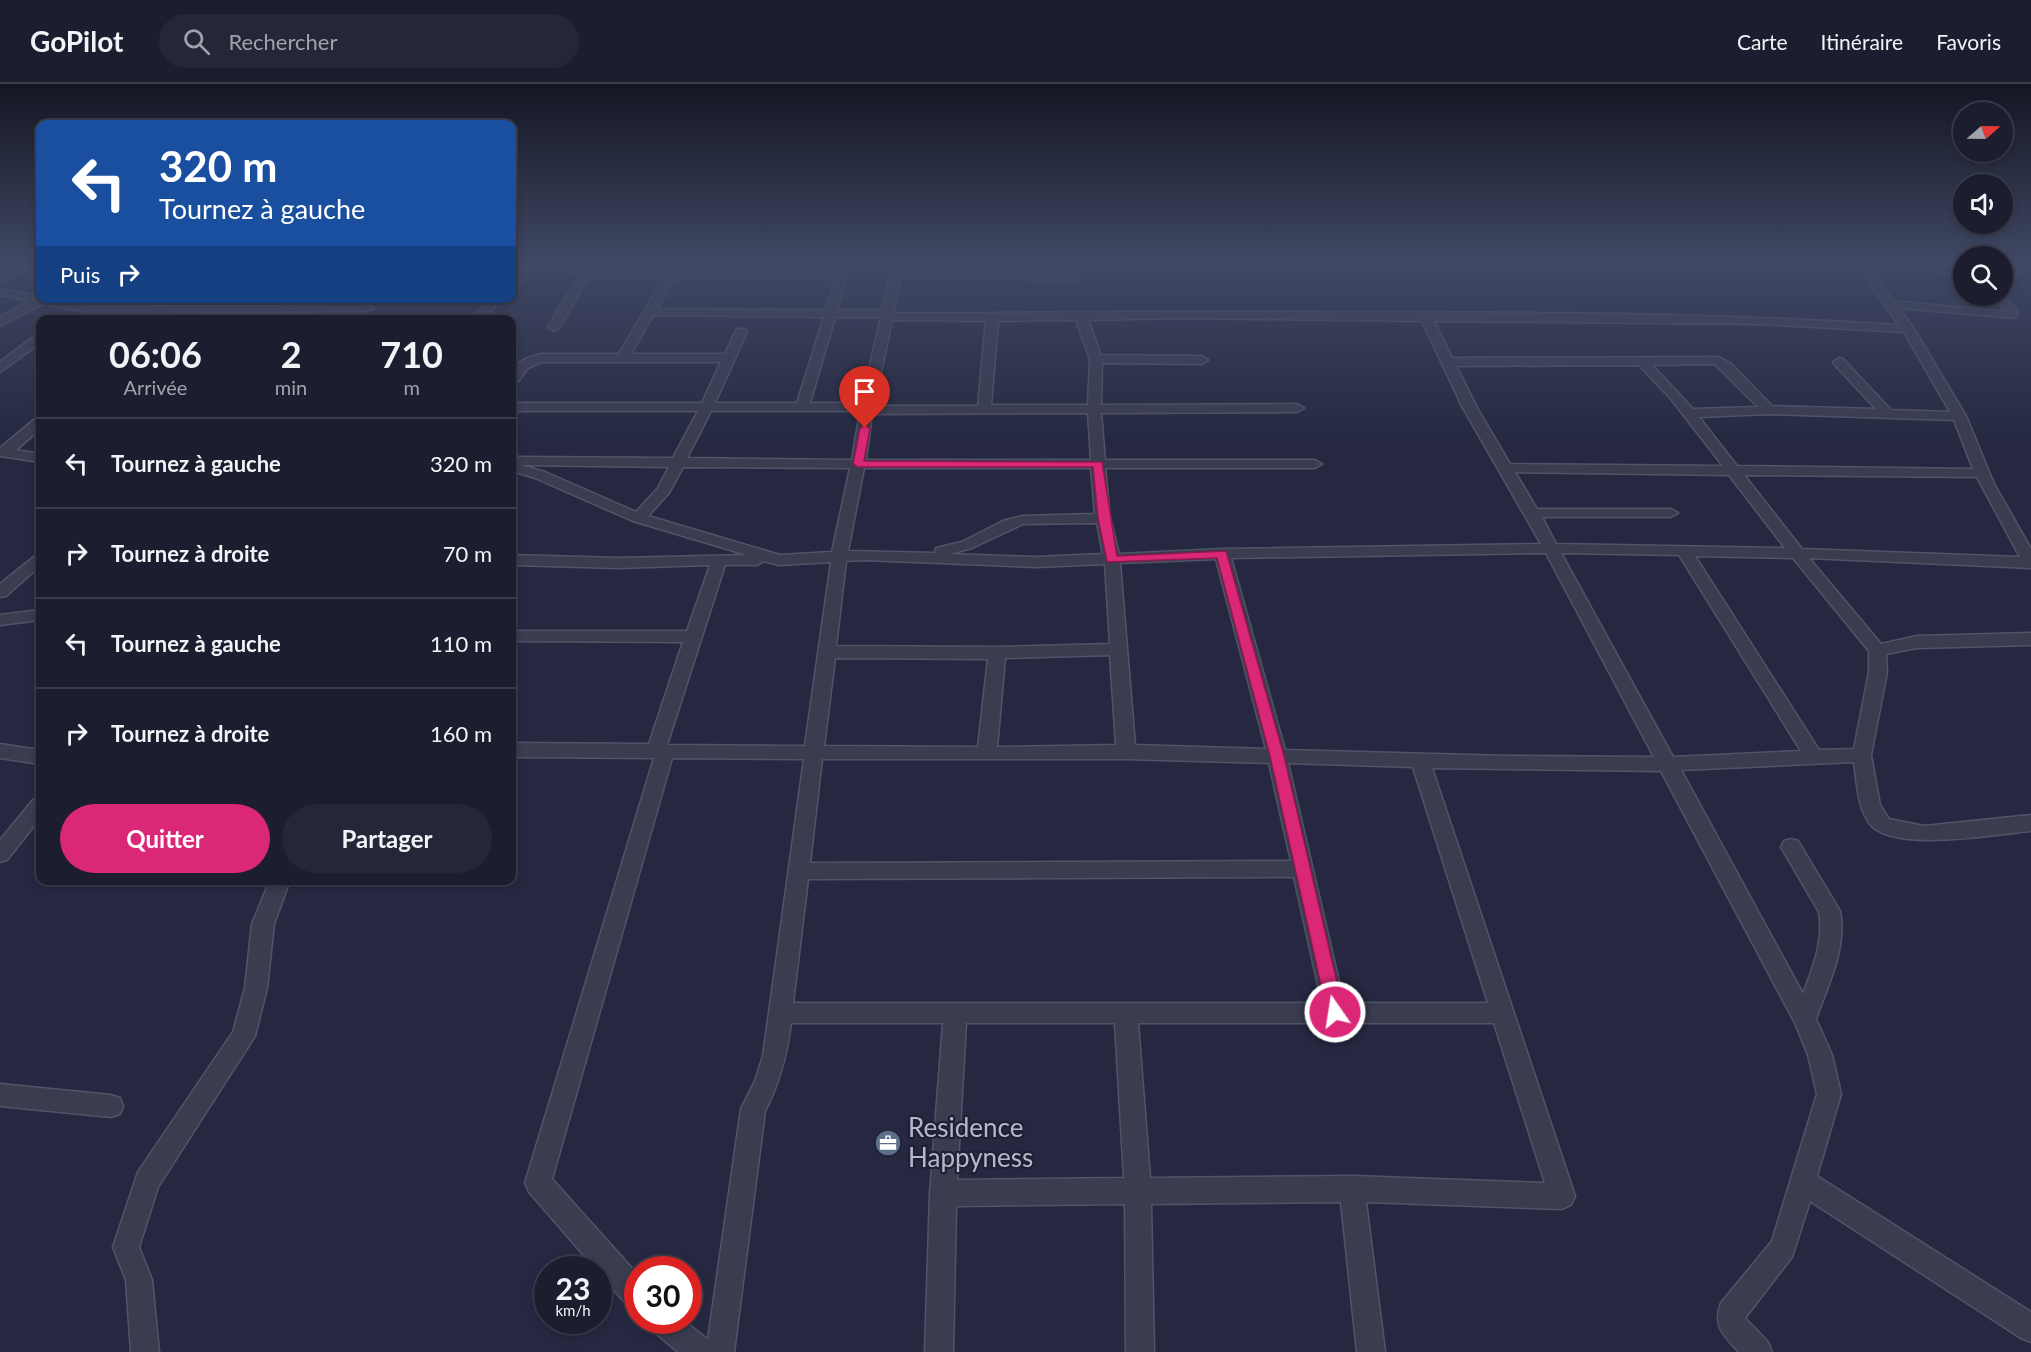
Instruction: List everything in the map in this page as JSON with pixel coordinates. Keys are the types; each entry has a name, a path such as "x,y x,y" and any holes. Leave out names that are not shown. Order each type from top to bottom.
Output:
{"street":[{"path":"554,327 556,323"},
{"path":"623,358 643,323"},
{"path":"802,406 829,323"},
{"path":"720,1352 753,1109 766,1084 775,1056 838,556 885,323"},
{"path":"984,409 992,323"},
{"path":"1083,323 1096,359 1094,411 1098,464 1103,518 1112,559 1126,752"},
{"path":"1429,323 1470,408 1532,513 1669,764 1805,1019 1821,1055 1829,1094 1783,1248 1731,1313 1731,1324 1740,1336 1758,1352"},
{"path":"1828,323 1908,329"},
{"path":"516,560 619,563 779,560 838,556 922,556 1036,562 1222,554 1551,548 1797,552 2031,563 2026,545 1981,473 1959,416 1904,323"},
{"path":"638,518 664,490 707,406 741,332"},
{"path":"0,368 36,341"},
{"path":"516,374 519,368 531,360 729,358"},
{"path":"1096,359 1202,360"},
{"path":"1641,361 1665,383 1876,650 1878,672 1862,755 1870,805 1876,818 1883,825 1924,834 2031,823"},
{"path":"1449,362 1718,361 1767,410"},
{"path":"1839,362 1888,414"},
{"path":"516,406 802,406 1094,411 1297,408"},
{"path":"1689,413 1738,413 1767,410 1959,416"},
{"path":"2,452 36,425"},
{"path":"2,452 36,457"},
{"path":"516,461 1315,464"},
{"path":"516,468 540,475 638,518 779,560"},
{"path":"1506,468 1981,473"},
{"path":"1532,513 1671,513"},
{"path":"922,556 967,545 1008,524 1022,520 1103,518"},
{"path":"1684,551 1814,757"},
{"path":"1222,554 1277,756 1335,1012"},
{"path":"624,1280 538,1183 661,751 719,560"},
{"path":"0,592 36,562"},
{"path":"0,620 36,616"},
{"path":"516,636 695,637"},
{"path":"1876,650 1917,642 2031,639"},
{"path":"826,652 997,653 1118,649"},
{"path":"987,754 997,653"},
{"path":"0,750 36,756"},
{"path":"516,750 987,754 1126,752 1420,761 1669,764 1862,755"},
{"path":"943,1193 1352,1189 1562,1196 1420,761"},
{"path":"0,854 36,810"},
{"path":"1791,847 1833,922 1830,944 1805,1019"},
{"path":"799,871 1303,869"},
{"path":"145,1352 139,1280 126,1247 147,1181 243,1036 256,988 263,924 278,885"},
{"path":"779,1013 1502,1013"},
{"path":"939,1352 943,1193 955,1013"},
{"path":"1126,1013 1138,1192 1140,1352"},
{"path":"0,1095 111,1106"},
{"path":"1803,1182 2031,1328"},
{"path":"1352,1189 1357,1248 1371,1352"},
{"path":"679,1334 700,1352"}],"place":[{"name":"Residence Happyness","path":"888,1143"}],"route":[{"path":"865,428 858,464 1098,464 1103,518 1112,559 1222,554 1277,756 1335,1012"}]}
